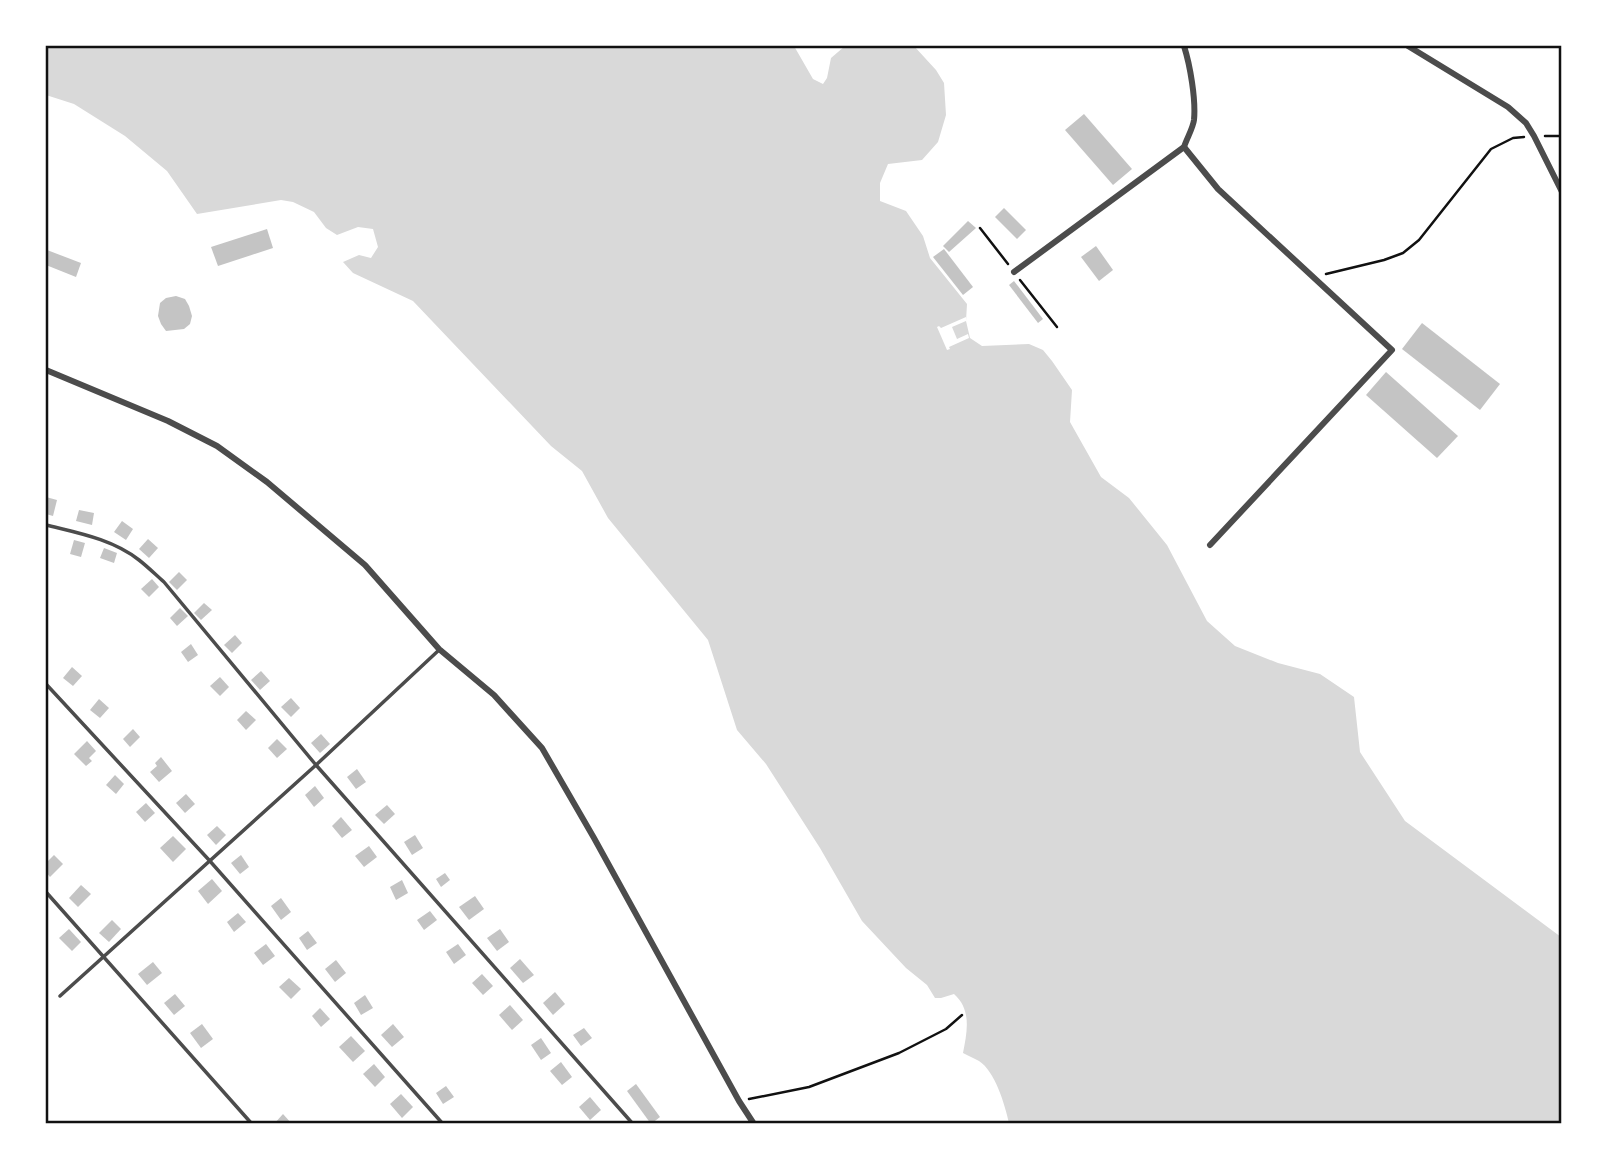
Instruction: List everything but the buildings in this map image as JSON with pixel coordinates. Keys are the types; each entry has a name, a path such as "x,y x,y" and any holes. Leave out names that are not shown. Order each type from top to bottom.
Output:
{"street":[{"path":"1014,272 1184,146 1194,121 1189,59 1184,46"},
{"path":"1408,46 1508,107 1526,123 1562,192"},
{"path":"1184,146 1217,189 1392,350 1210,545"},
{"path":"46,370 167,421 217,446 267,482 365,565 439,649 494,695 542,748 754,1124"}],"lane":[{"path":"46,526 91,537 117,547 138,559 164,582 316,765 633,1124"},
{"path":"60,996 316,765 439,649"},
{"path":"46,684 209,860 443,1124"},
{"path":"46,892 252,1124"}],"path":[{"path":"1313,277 1403,253 1419,240 1491,149 1513,138 1562,136"},
{"path":"739,1101 809,1087 900,1053 946,1029 962,1015"}],"shaded area":[{"path":"46,46 794,46 813,79 823,84 831,58 845,46 914,46 944,83 946,115 938,142 922,160 888,164 880,183 880,201 906,211 923,236 930,258 967,304 966,321 970,338 982,346 1029,344 1043,350 1052,361 1072,390 1070,422 1101,477 1129,498 1167,545 1207,621 1235,646 1278,663 1320,674 1354,697 1360,752 1405,821 1561,937 1561,1123 1009,1123 1002,1098 990,1072 979,1061 963,1053 967,1022 960,1000 954,994 935,998 927,985 906,968 862,921 820,848 766,764 737,730 708,640 608,518 582,471 551,446 413,301 353,273 343,262 359,255 371,258 378,247 373,229 358,227 337,235 326,228 314,212 293,202 281,200 197,214 167,171 125,136 74,104 46,95"}],"pier":[{"path":"966,317 966,321 952,327 957,339 968,334 969,338 947,350 937,327 941,328"}]}
